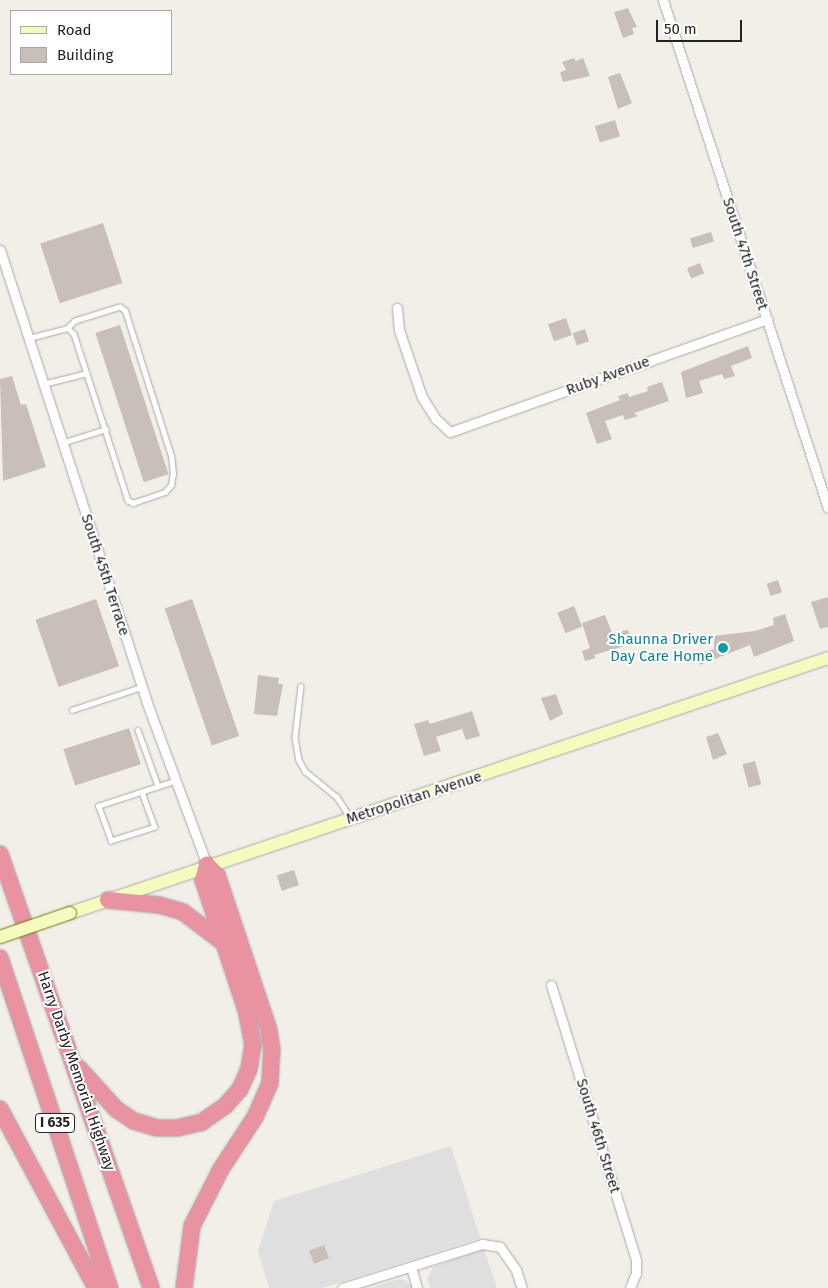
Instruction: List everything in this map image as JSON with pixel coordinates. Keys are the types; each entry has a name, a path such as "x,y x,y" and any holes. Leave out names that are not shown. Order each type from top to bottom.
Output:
{"highway":[{"name":"Harry Darby Memorial Highway","path":"0,854 151,1288"},
{"path":"72,1060 116,1108 134,1121 156,1128 178,1128 202,1122 226,1106 240,1089 249,1069 253,1045 247,1013 221,942 203,880 207,865 218,875 269,1030 272,1050 270,1083 255,1117 221,1168 192,1226 184,1288"},
{"path":"108,900 159,905 183,912 221,942"},
{"name":"I 635","path":"0,958 110,1288"},
{"path":"0,1109 96,1288"}],"main road":[{"name":"Metropolitan Avenue","path":"0,937 207,865 828,658"}],"street":[{"name":"South 47th Street","path":"663,0 828,508"},
{"name":"South 45th Terrace","path":"0,250 141,687 174,781 207,865"},
{"name":"Ruby Avenue","path":"397,308 399,330 422,397 436,419 450,432 767,319"},
{"name":"South 46th Street","path":"552,985 636,1260 636,1273 630,1288"},
{"path":"342,1288 482,1244 500,1247 516,1270 522,1288"},
{"path":"411,1267 418,1288"}],"lane":[{"path":"28,338 68,328 75,321 120,307 125,311 171,456 173,474 171,485 165,492 132,503 128,500 74,334 68,328"},
{"path":"44,384 87,373"},
{"path":"62,443 106,429"},
{"path":"300,686 295,738 299,760 305,771 337,797 350,818"},
{"path":"72,710 141,687"},
{"path":"138,730 158,786"},
{"path":"142,792 155,827 111,842 98,806 174,781"}],"shaded area":[{"path":"451,1146 480,1238 322,1288 269,1288 258,1251 274,1201"},
{"path":"484,1249 497,1288 430,1288 427,1279 433,1267"},
{"path":"403,1279 414,1288 371,1288 395,1280"}],"building":[{"path":"628,8 637,27 632,28 634,34 623,38 614,12"},
{"path":"574,58 576,61 583,58 590,76 563,82 560,72 566,70 562,62"},
{"path":"620,73 632,103 618,109 608,77"},
{"path":"615,120 620,136 600,142 595,126"},
{"path":"103,223 122,283 60,303 40,243"},
{"path":"711,232 714,242 693,248 690,238"},
{"path":"700,263 704,273 691,278 687,268"},
{"path":"566,318 572,335 554,341 548,324"},
{"path":"120,325 169,474 144,482 95,333"},
{"path":"585,329 589,341 577,345 573,333"},
{"path":"748,346 752,358 731,366 735,376 724,379 722,374 699,381 703,393 686,398 681,372"},
{"path":"12,376 21,405 26,404 46,467 3,481 0,379"},
{"path":"662,382 669,401 634,413 638,416 625,420 623,415 605,421 612,439 597,444 586,413 620,400 618,396 628,393 629,397 648,391 647,387"},
{"path":"778,580 782,592 771,596 767,584"},
{"path":"828,597 828,627 820,629 811,602"},
{"path":"96,599 119,666 59,687 35,620"},
{"path":"192,599 239,736 212,746 165,608"},
{"path":"574,606 582,626 566,633 557,613"},
{"path":"785,614 794,641 754,657 750,645 700,665 697,654 714,649 714,636 755,631 774,625 773,618"},
{"path":"605,615 612,633 628,630 631,639 627,640 628,645 594,655 596,658 585,661 582,651 590,648 582,623"},
{"path":"258,675 279,678 278,684 283,684 277,716 254,714"},
{"path":"556,694 563,714 550,721 541,698"},
{"path":"472,711 480,736 466,740 462,729 436,737 441,751 424,756 414,724 428,720 430,724"},
{"path":"129,728 141,764 75,785 63,749"},
{"path":"718,733 727,754 713,760 706,737"},
{"path":"755,761 761,784 749,788 742,764"},
{"path":"294,870 299,885 282,891 277,876"},
{"path":"324,1245 329,1258 314,1264 309,1251"}],"place":[{"name":"Shaunna Driver Day Care Home","path":"723,648"}]}
